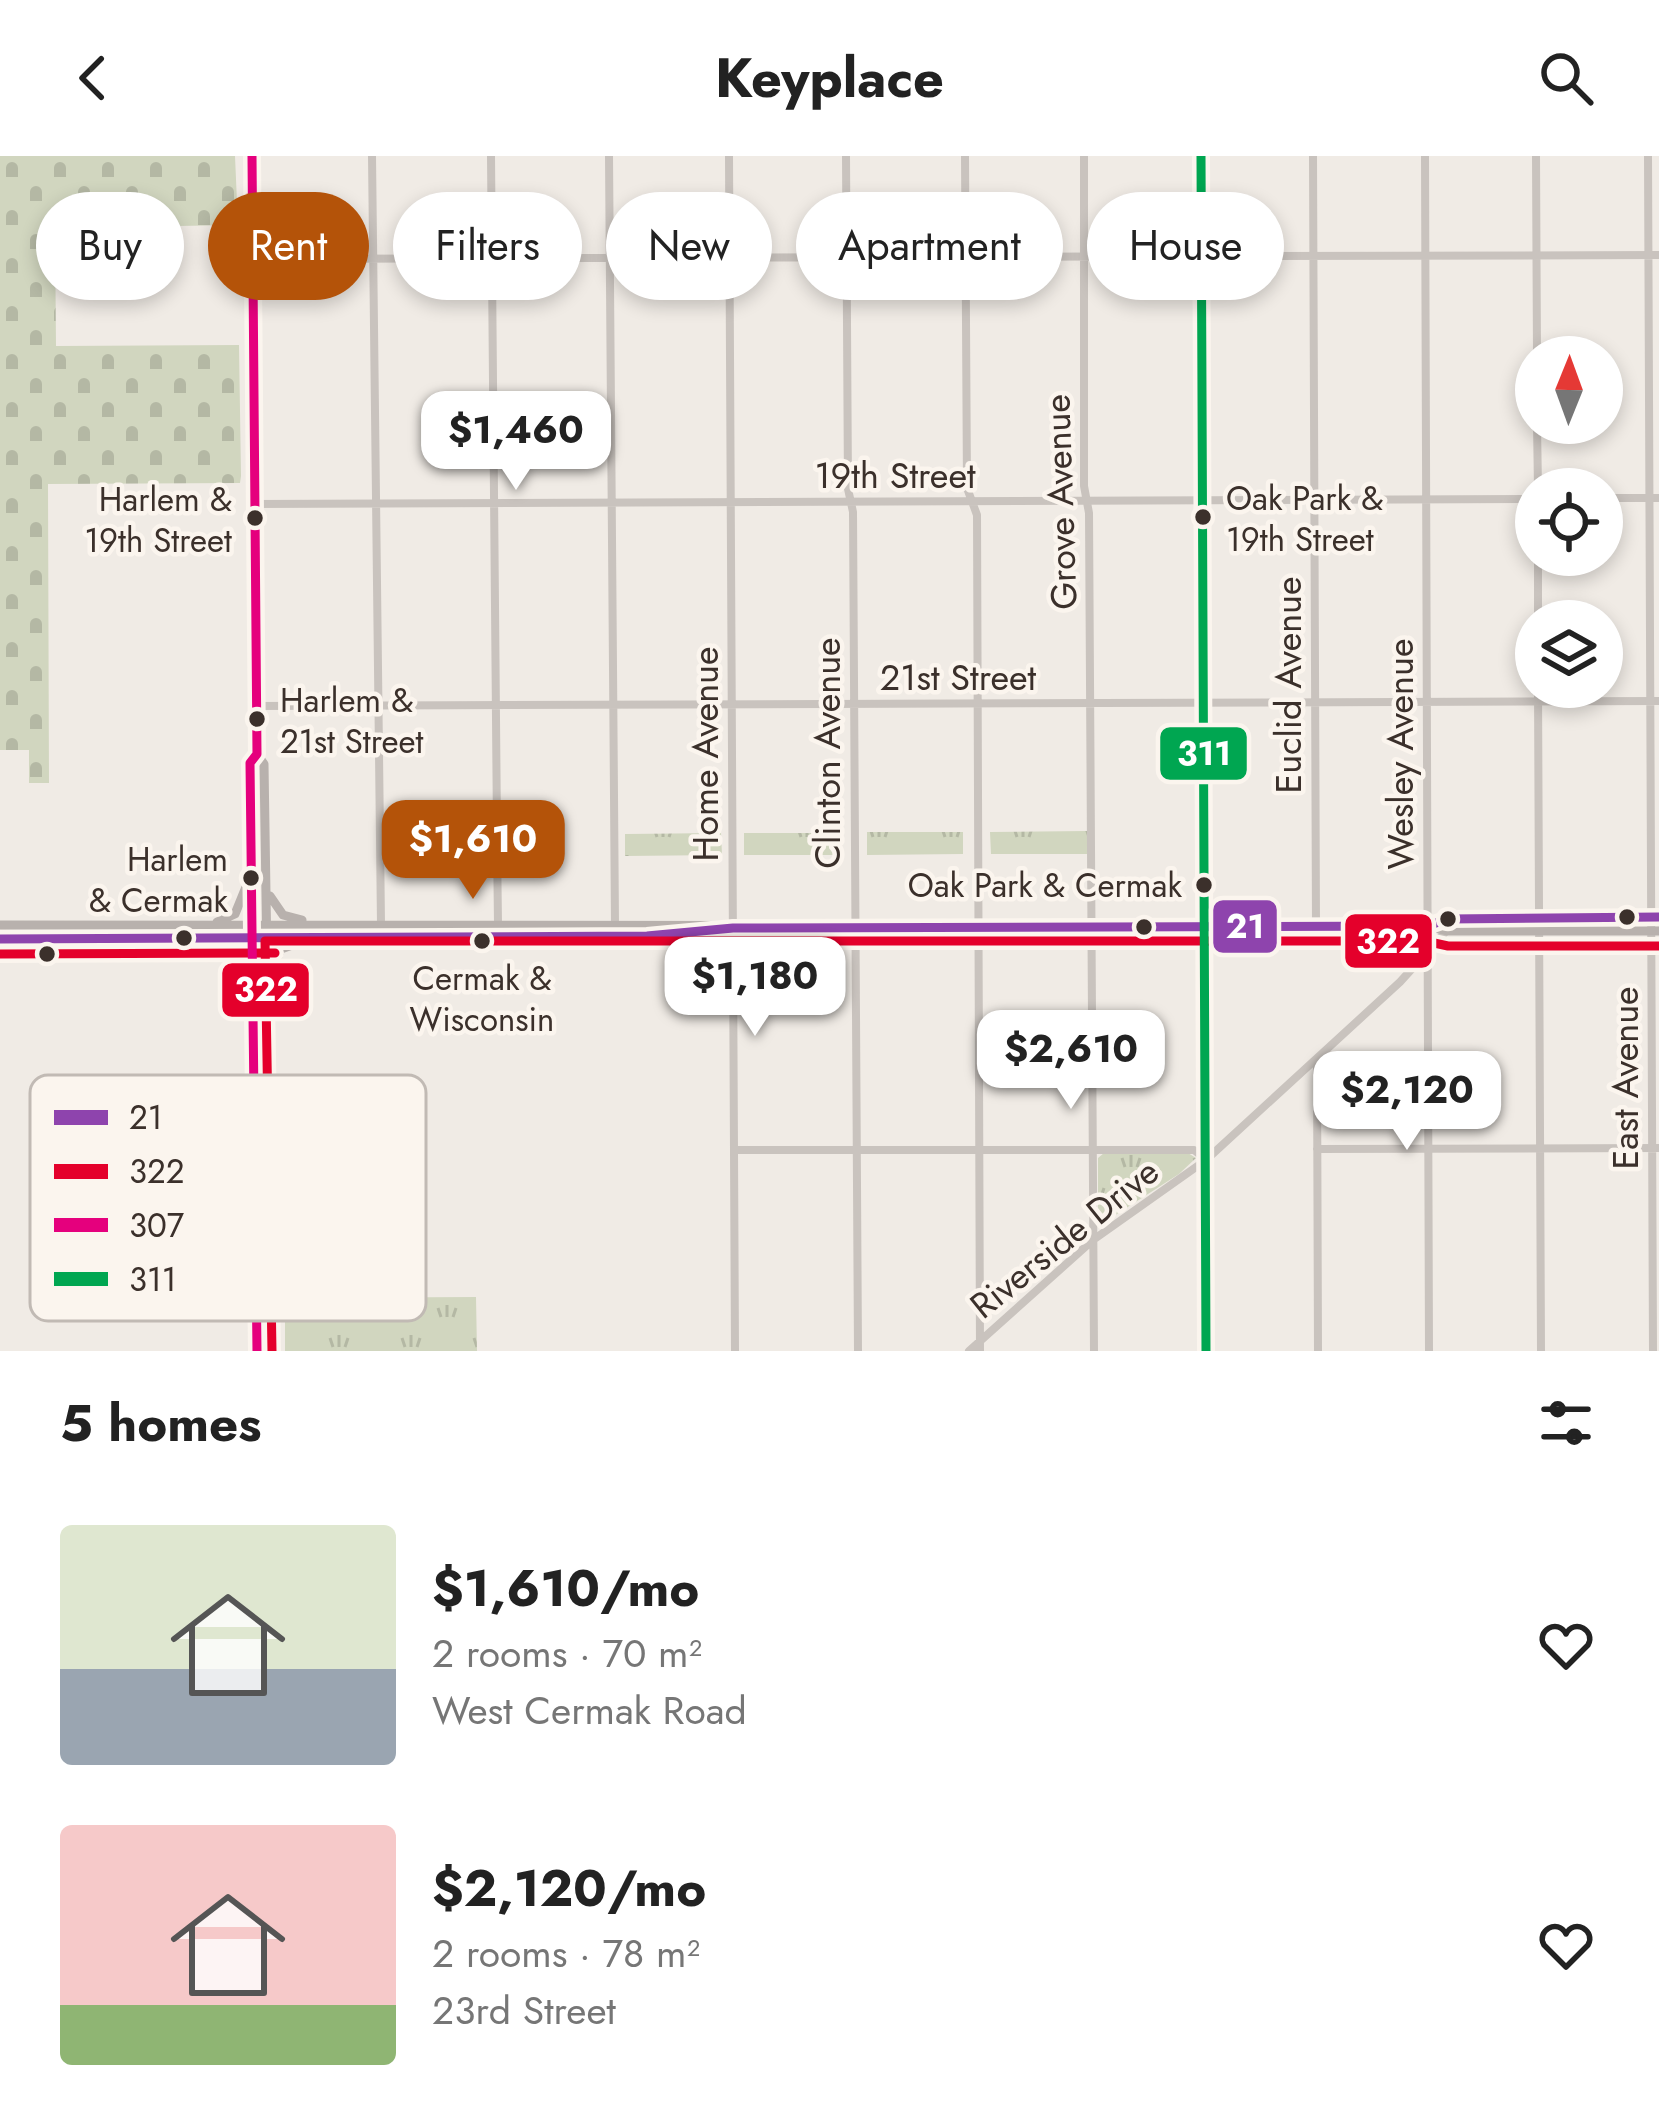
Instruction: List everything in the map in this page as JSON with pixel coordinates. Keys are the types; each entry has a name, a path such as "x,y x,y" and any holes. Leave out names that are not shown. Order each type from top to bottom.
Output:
{"main road":[{"path":"252,156 253,192"},
{"path":"253,300 257,754 264,764 270,1075"},
{"path":"252,1075 250,763 257,754"},
{"path":"203,925 235,914 249,870"},
{"path":"269,892 283,915 325,926"},
{"path":"1427,926 1448,919 1655,917"},
{"path":"269,932 381,924 1427,926 1448,932 1655,931"},
{"path":"0,926 203,925 320,937 647,936 733,928"},
{"path":"0,939 191,938 250,931"},
{"path":"269,977 281,949 320,937"},
{"path":"191,938 201,946 239,952 250,971"},
{"path":"256,1321 257,1351"},
{"path":"273,1321 273,1351"}],"street":[{"path":"372,156 381,924"},
{"path":"491,156 491,192"},
{"path":"609,156 609,192"},
{"name":"Home Avenue","path":"728,156 728,192"},
{"name":"Clinton Avenue","path":"847,156 847,192"},
{"path":"965,156 965,192"},
{"name":"Grove Avenue","path":"1084,156 1094,1351"},
{"path":"1202,156 1202,192"},
{"name":"Euclid Avenue","path":"1313,156 1316,926"},
{"name":"Wesley Avenue","path":"1426,156 1430,1351"},
{"path":"1536,156 1537,336"},
{"name":"East Avenue","path":"1648,156 1654,255 1653,1351"},
{"path":"1284,257 1654,255"},
{"path":"1063,257 1087,257"},
{"path":"369,258 393,258"},
{"path":"492,300 497,830"},
{"path":"610,300 615,924"},
{"name":"Home Avenue","path":"729,300 735,1351"},
{"name":"Clinton Avenue","path":"848,300 858,1351"},
{"path":"965,300 967,488 977,515 980,1346"},
{"path":"1202,300 1206,1351"},
{"path":"1623,498 1654,498"},
{"name":"19th Street","path":"255,504 1515,499"},
{"name":"21st Street","path":"1623,702 1655,701"},
{"name":"21st Street","path":"257,706 1515,703"},
{"path":"1538,708 1540,1351"},
{"path":"497,842 498,924"},
{"path":"1448,919 1448,932"},
{"name":"Riverside Drive","path":"969,1351 980,1346 1093,1240 1206,1160 1448,932"},
{"path":"1317,1060 1318,1351"},
{"path":"1317,1149 1656,1148"},
{"path":"734,1150 1194,1150 1206,1160"}],"green space":[{"path":"0,156 235,156 237,192 208,192 208,225 184,226 184,192 36,192 36,300 56,300 56,346 239,345 241,476 240,483 48,484 49,783 29,783 29,750 0,750"},
{"path":"1087,831 1087,854 991,854 990,832"},
{"path":"867,832 963,832 963,854 867,855"},
{"path":"721,833 722,855 625,856 625,834"},
{"path":"744,833 840,833 840,855 744,855"},
{"path":"1104,1153 1188,1153 1196,1158 1103,1223 1098,1217 1098,1158"},
{"path":"426,1297 476,1297 477,1351 285,1351 285,1321 426,1321"}],"transit line":[{"name":"307","path":"252,156 257,754 250,763 254,1075"},
{"name":"311","path":"1201,156 1206,1351"},
{"name":"21","path":"0,939 647,936 733,928 1427,926 1448,919 1659,917"},
{"name":"322","path":"267,1075 265,941 1425,941 1448,946 1659,946"},
{"name":"322","path":"0,954 275,953"},
{"name":"307","path":"257,1321 257,1351"},
{"name":"322","path":"271,1321 272,1351"}],"place":[{"name":"Oak Park & 19th Street","path":"1203,517"},
{"name":"Harlem & 19th Street","path":"255,518"},
{"name":"Harlem & 21st Street","path":"257,719"},
{"name":"Harlem & Cermak","path":"251,878"},
{"name":"Oak Park & Cermak","path":"1204,885"},
{"name":"Cermak & Wisconsin","path":"482,941"}]}
